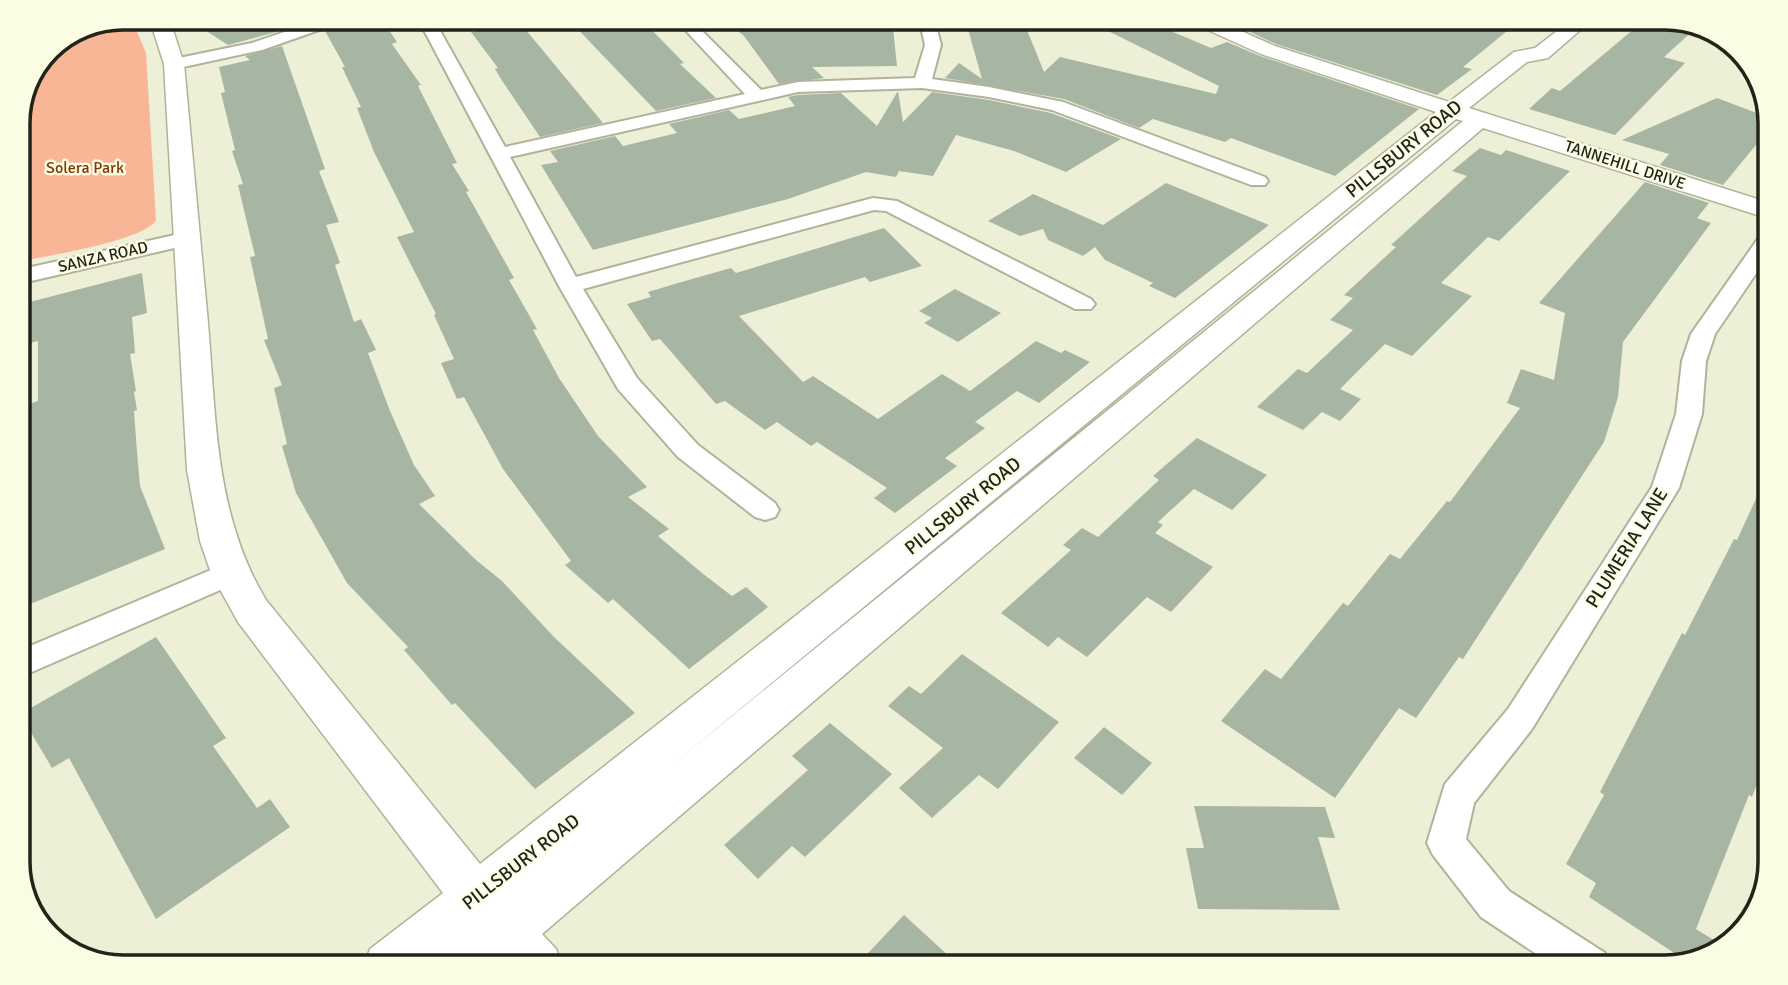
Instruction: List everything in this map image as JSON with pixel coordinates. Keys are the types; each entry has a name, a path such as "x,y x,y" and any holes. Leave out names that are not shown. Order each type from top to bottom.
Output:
{"street":[{"path":"162,30 174,64 204,470 218,541 230,573 252,611 508,932"},
{"path":"174,64 256,47 305,30"},
{"path":"432,30 570,286 627,383 688,451 765,510"},
{"path":"693,30 756,95"},
{"path":"922,83 933,45 930,30"},
{"name":"TANNEHILL DRIVE","path":"1230,30 1268,50 1477,110 1758,207"},
{"name":"PILLSBURY ROAD","path":"480,955 1477,110 1521,56 1534,66 1572,30"},
{"path":"499,154 756,95 831,85 922,83 989,92 1057,106 1258,181"},
{"path":"570,286 873,204 890,205 1083,304"},
{"name":"SANZA ROAD","path":"30,274 188,238"},
{"name":"PLUMERIA LANE","path":"1572,955 1495,904 1446,843 1458,796 1520,719 1665,488 1689,414 1694,361 1703,334 1758,255"},
{"path":"30,660 230,573"},
{"name":"PILLSBURY ROAD","path":"431,955 508,932"}],"green space":[{"name":"Solera Park","path":"136,30 146,53 156,220 148,228 133,235 30,260 30,116 33,98 39,81 49,66 76,42 110,31"}],"building":[{"path":"205,30 276,32 228,45"},
{"path":"389,30 397,42 392,44 421,85 418,86 457,163 452,164 514,278 509,280 537,329 533,330 559,378 598,436 647,487 628,497 669,529 658,536 702,573 732,596 746,587 768,607 689,669 613,599 608,603 565,565 571,561 503,469 464,397 457,399 441,363 454,359 434,315 436,314 397,237 414,232 374,152 357,108 361,107 342,67 345,67 325,31"},
{"path":"474,30 526,30 603,123 540,137 495,69 498,68 471,32 475,32"},
{"path":"578,30 652,30 684,63 680,64 716,98 656,111"},
{"path":"736,30 893,30 897,66 812,67 824,78 779,84 744,36"},
{"path":"968,30 1027,30 1044,72 1060,57 1216,94 1219,86 1106,30 1168,30 1211,48 1227,42 1260,56 1419,109 1335,176 1231,138 1225,142 1153,119 1139,128 1064,99 945,78 959,63 982,79"},
{"path":"1508,30 1463,67 1472,69 1437,95 1276,44 1250,32"},
{"path":"1633,30 1690,33 1664,57 1685,63 1615,135 1529,109 1552,88 1560,91"},
{"path":"282,46 325,169 319,171 339,222 326,225 340,263 335,265 354,322 361,319 376,350 368,353 390,411 414,465 435,496 419,504 476,560 502,581 554,637 635,713 535,789 455,703 452,705 404,650 408,647 347,583 296,493 282,446 287,444 274,388 282,385 264,340 268,339 250,257 255,256 238,185 243,184 232,151 235,150 221,93 225,92 219,67 250,60 245,56"},
{"path":"898,91 903,122 932,92 1051,113 1121,139 1066,172 1014,151 956,135 933,176 899,171 896,177 866,172 788,199 593,250 541,165 558,162 550,151 615,136 623,146 677,133 669,124 729,110 739,119 795,106 788,97 798,95 841,93 877,126"},
{"path":"1717,98 1758,113 1758,143 1723,185 1660,165 1669,154 1622,140"},
{"path":"1480,148 1501,155 1506,150 1570,171 1499,241 1488,237 1441,283 1472,296 1412,356 1385,344 1340,389 1361,399 1340,421 1322,412 1303,430 1257,407 1298,369 1307,373 1353,330 1330,320 1353,298 1344,295 1396,247 1391,245 1467,176 1452,171"},
{"path":"1645,182 1709,203 1697,218 1711,223 1623,342 1618,397 1604,442 1463,659 1459,657 1416,718 1399,708 1335,798 1221,721 1265,669 1281,679 1343,603 1348,606 1390,554 1400,559 1447,501 1450,502 1520,408 1507,403 1521,369 1554,380 1565,313 1539,303"},
{"path":"1166,183 1269,225 1175,298 1149,286 1153,283 1105,260 1095,247 1083,256 1048,240 1043,229 1020,236 988,221 1033,194 1103,225"},
{"path":"884,228 922,266 870,282 865,277 739,316 803,382 813,376 878,419 942,374 970,391 1036,341 1061,353 1065,350 1090,362 1039,403 1017,391 975,422 985,428 945,458 957,466 895,513 874,498 887,488 817,442 811,446 777,422 765,430 725,401 716,404 660,339 652,341 627,304 651,297 648,292 678,283 731,268 736,273"},
{"path":"142,273 147,313 132,317 135,353 130,354 136,391 137,410 134,411 137,452 140,486 165,549 30,604 30,404 38,401 38,341 30,343 30,302"},
{"path":"955,289 1001,313 958,342 924,323 932,318 919,311"},
{"path":"1197,438 1267,475 1232,510 1194,489 1158,522 1163,525 1155,533 1213,567 1171,612 1147,597 1087,657 1058,637 1048,647 1001,613 1071,550 1063,545 1082,528 1098,537 1159,480 1153,476"},
{"path":"1758,494 1758,781 1752,797 1749,795 1696,929 1715,941 1690,952 1676,954 1589,897 1596,883 1566,864 1604,795 1600,792 1682,633 1685,635 1734,539 1737,540"},
{"path":"156,637 226,738 213,746 257,808 270,799 290,827 156,919 69,758 52,768 30,731 30,708"},
{"path":"962,654 1059,722 998,789 979,775 932,818 899,788 943,748 888,706 909,686 921,694"},
{"path":"830,723 892,774 805,857 792,846 758,879 724,845 808,770 792,756"},
{"path":"1104,727 1152,763 1122,795 1074,758"},
{"path":"1194,806 1325,807 1335,838 1318,837 1340,910 1198,909 1186,848 1204,848"},
{"path":"904,915 948,955 866,955"}]}
